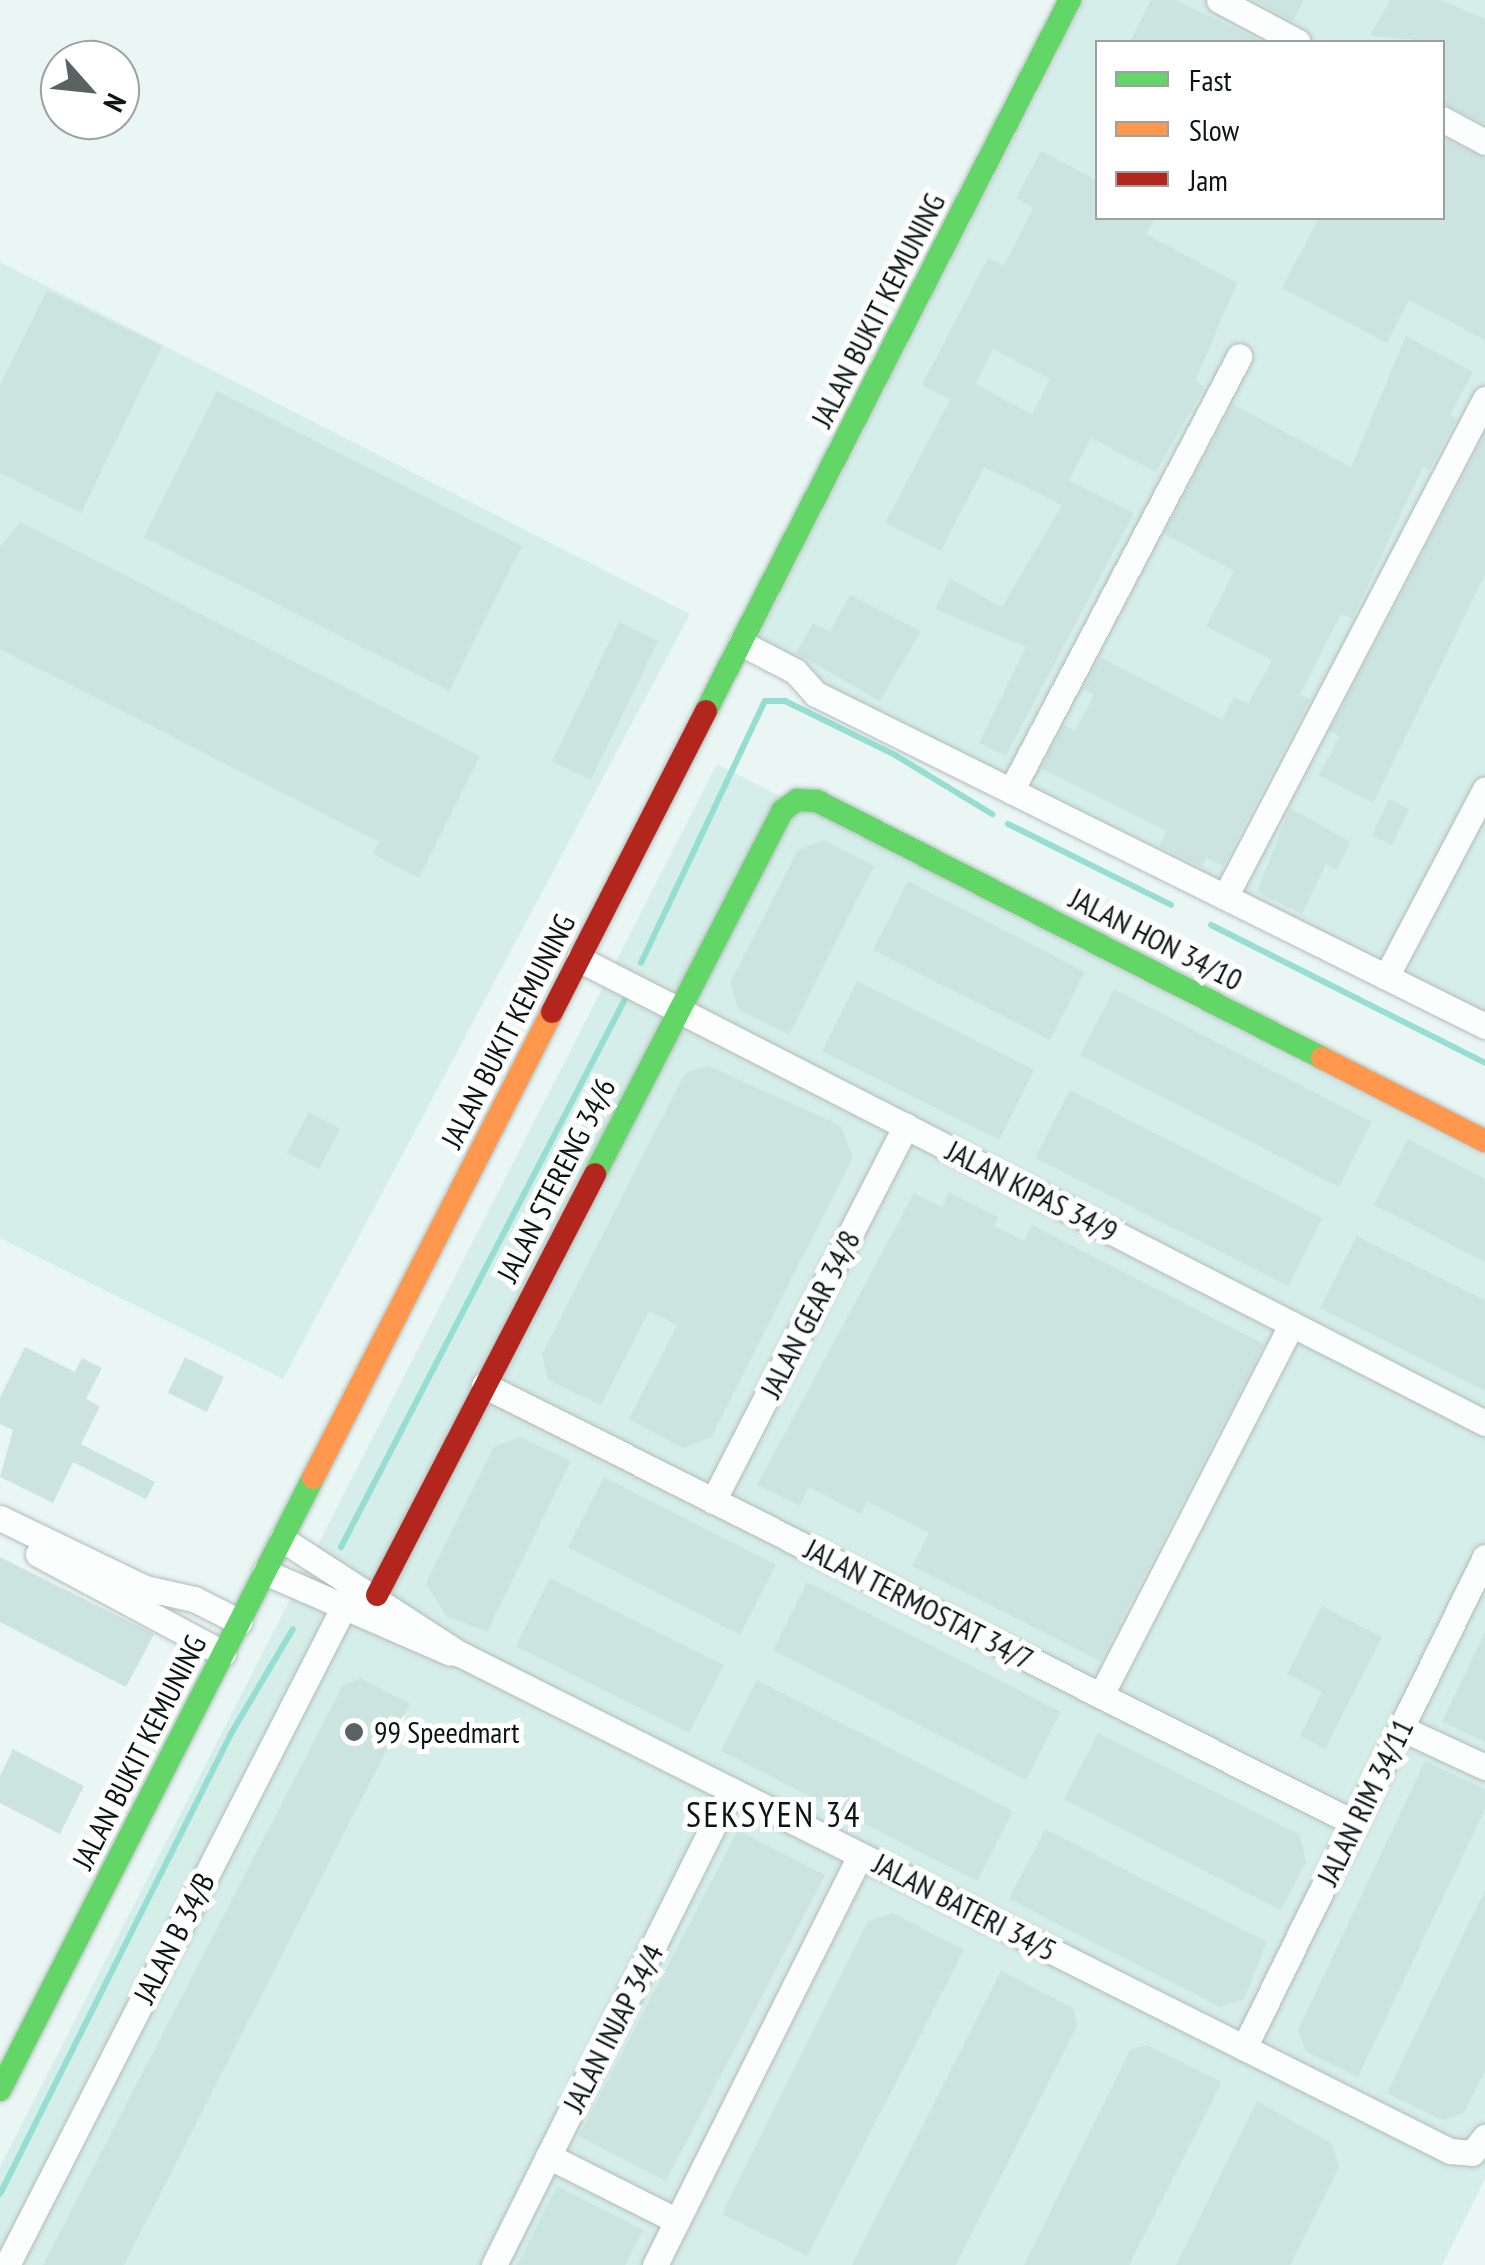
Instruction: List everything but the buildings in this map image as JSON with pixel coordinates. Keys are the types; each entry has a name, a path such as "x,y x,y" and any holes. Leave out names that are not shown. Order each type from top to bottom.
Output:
{"main road":[{"name":"JALAN BUKIT KEMUNING","path":"0,2090 1070,0"},
{"name":"JALAN STERENG 34/6","path":"378,1595 782,810 796,800"},
{"name":"JALAN HON 34/10","path":"796,800 817,802 908,846 1485,1141"}],"street":[{"path":"1219,0 1294,40"},
{"path":"1445,121 1485,142"},
{"path":"1012,791 1239,356"},
{"path":"1225,897 1485,399"},
{"path":"741,643 796,671 816,694 1485,1026"},
{"path":"1386,978 1485,789"},
{"name":"JALAN KIPAS 34/9","path":"579,958 1485,1423"},
{"name":"JALAN GEAR 34/8","path":"713,1501 906,1126"},
{"path":"1101,1695 1292,1324"},
{"name":"JALAN TERMOSTAT 34/7","path":"484,1385 1354,1823"},
{"path":"0,1518 145,1588 194,1599 240,1622"},
{"path":"0,1534 224,1653"},
{"path":"282,1540 378,1595 460,1654"},
{"name":"JALAN RIM 34/11","path":"1244,2048 1485,1557"},
{"path":"265,1572 342,1610 460,1654"},
{"name":"JALAN B 34/B","path":"6,2265 342,1610"},
{"name":"JALAN BATERI 34/5","path":"460,1654 1450,2151 1478,2145"},
{"path":"1401,1728 1485,1767"},
{"name":"JALAN INJAP 34/4","path":"494,2265 731,1790"},
{"path":"655,2265 860,1855"},
{"path":"548,2156 678,2220"}],"shaded area":[{"path":"1085,0 1485,0 1485,1021 823,688 756,642"},
{"path":"0,262 690,614 283,1379 0,1238"},
{"path":"717,764 1485,1157 1485,2179 1442,2265 0,2265 0,2167"}],"waterway":[{"path":"641,963 765,701 785,701 895,755 992,814"},
{"path":"1008,824 1171,905"},
{"path":"1211,925 1485,1063"},
{"path":"341,1547 625,999"},
{"path":"0,2194 233,1730 293,1629"}],"traffic: fast":[{"path":"706,711 1070,0"},
{"path":"595,1174 782,811 797,800 817,801 1322,1058"},
{"path":"0,2090 313,1478"}],"traffic: slow":[{"path":"313,1478 552,1012"},
{"path":"1322,1058 1485,1141"}],"traffic: jam":[{"path":"552,1012 706,711"},
{"path":"377,1595 595,1174"}],"place":[{"name":"99 Speedmart","path":"354,1732"}],"district":[{"name":"SEKSYEN 34","path":"774,1814"}]}
